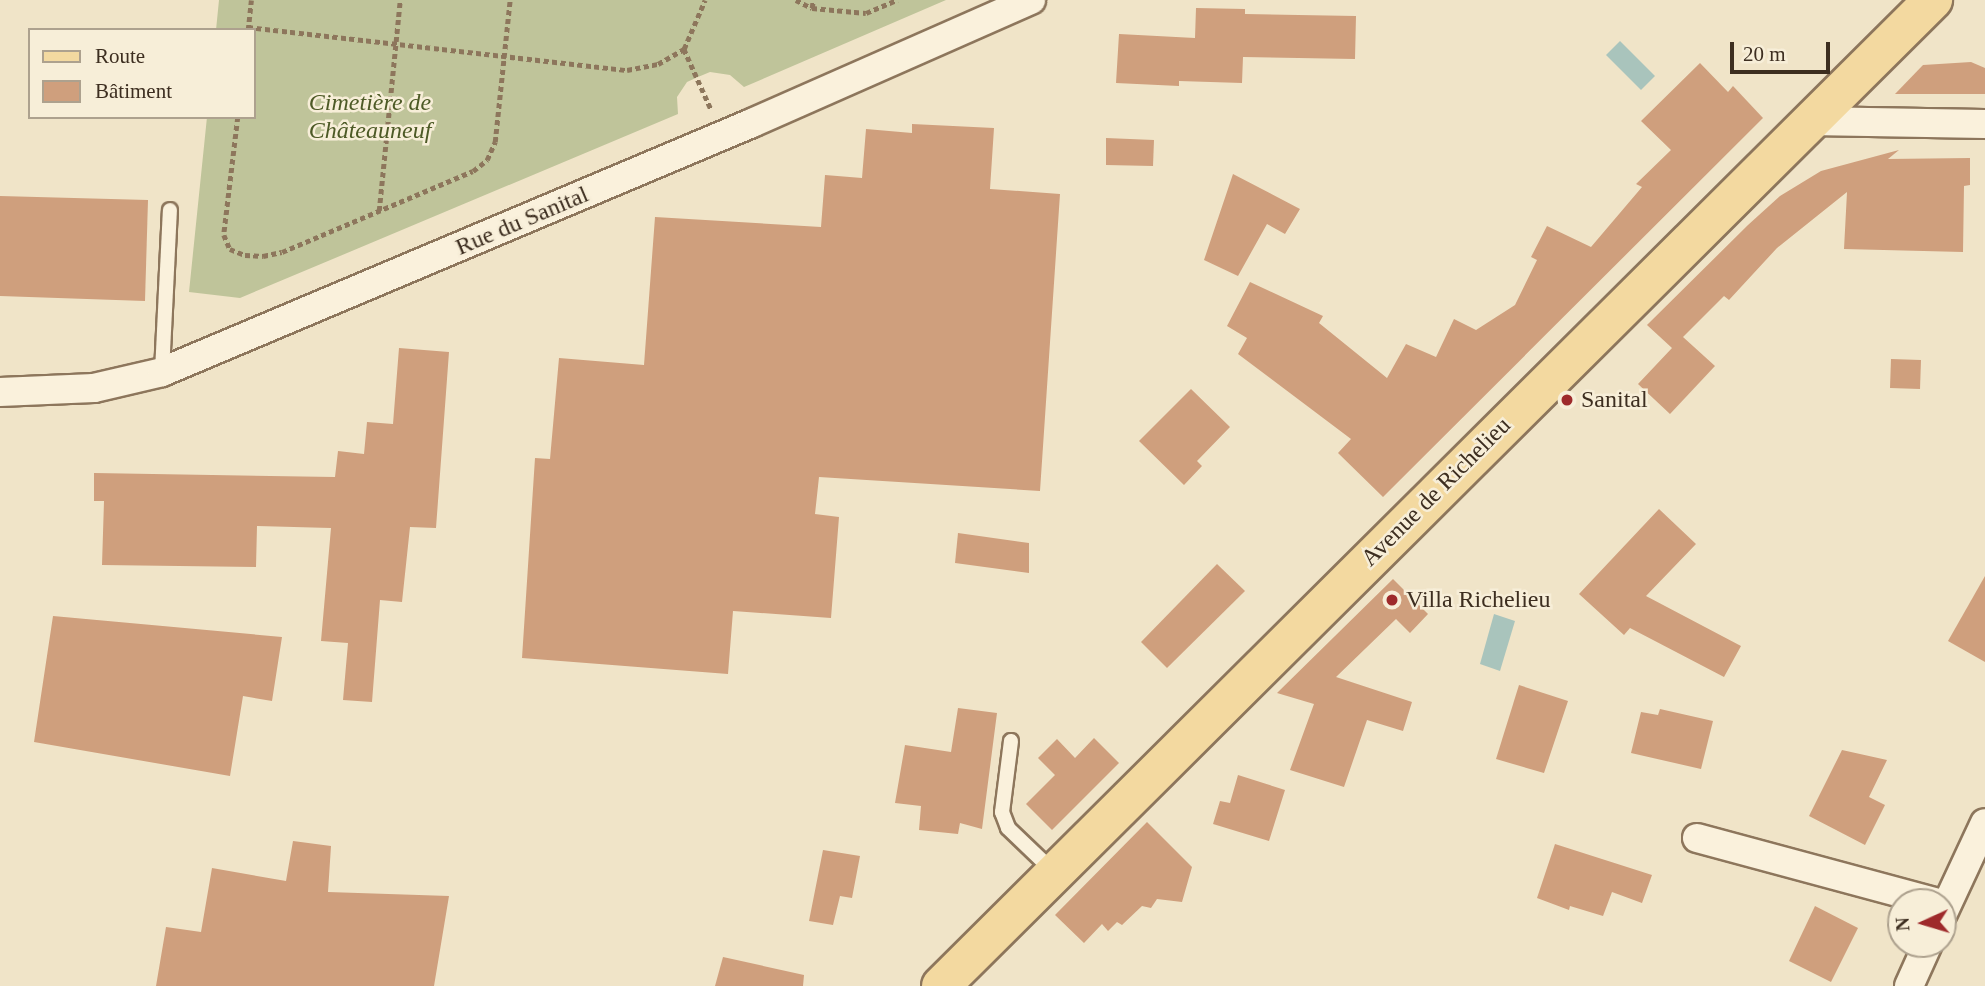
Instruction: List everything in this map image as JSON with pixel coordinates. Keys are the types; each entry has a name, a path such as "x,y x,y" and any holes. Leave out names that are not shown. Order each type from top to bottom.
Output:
{"main road":[{"name":"Avenue de Richelieu","path":"941,986 1933,0"}],"street":[{"name":"Rue du Sanital","path":"0,392 94,388 162,372 723,136 1031,0"},
{"path":"1810,121 1985,124"},
{"path":"1951,888 1985,822"},
{"path":"1697,838 1887,891"},
{"path":"1909,986 1922,958"}],"lane":[{"path":"162,372 170,209"},
{"path":"1010,741 1002,812 1008,828 1054,873"}],"path":[{"path":"248,28 251,0"},
{"path":"379,211 400,0"},
{"path":"238,119 224,234 230,248 245,255 263,257 282,252 473,170 487,160 495,142 510,0"},
{"path":"256,29 627,70 658,64 684,49 705,0"},
{"path":"796,0 812,8 866,13 897,0"},
{"path":"812,8 813,0"},
{"path":"684,49 723,136"}],"green space":[{"name":"Cimetière de Châteauneuf","path":"219,0 946,0 744,87 730,75 710,72 698,77 687,82 677,97 678,114 240,298 189,292 207,119 256,119 256,28 216,28"}],"water":[{"path":"1620,41 1655,76 1641,90 1606,55"},
{"path":"1494,614 1515,621 1500,671 1480,664"}],"building":[{"path":"1196,8 1245,9 1245,14 1356,16 1355,59 1243,57 1242,83 1179,81 1179,86 1116,83 1119,34 1195,38"},
{"path":"1971,62 1985,68 1985,94 1895,94 1923,65"},
{"path":"1700,63 1728,92 1733,86 1763,118 1383,497 1338,453 1351,439 1238,354 1247,338 1227,326 1250,282 1323,316 1319,323 1387,378 1406,344 1436,357 1454,319 1476,330 1515,305 1537,260 1531,257 1547,226 1591,247 1642,187 1636,184 1671,150 1641,121"},
{"path":"912,124 994,128 990,189 1060,194 1040,491 819,477 815,514 839,517 831,618 733,611 728,674 522,658 535,458 550,459 559,358 644,365 655,217 821,227 825,175 862,178 866,129 912,133"},
{"path":"1106,138 1154,140 1153,166 1106,165"},
{"path":"1899,150 1888,159 1970,158 1970,185 1964,186 1963,252 1844,249 1847,192 1777,248 1729,300 1724,296 1683,337 1715,366 1670,414 1638,384 1672,348 1647,325 1780,196 1821,171"},
{"path":"1233,174 1300,209 1285,234 1267,224 1238,276 1204,260"},
{"path":"0,196 148,200 145,301 0,296"},
{"path":"399,348 449,352 436,528 410,527 402,602 380,600 372,702 343,700 348,643 321,641 331,528 257,526 256,567 102,565 104,501 94,501 94,473 335,477 338,451 364,454 367,422 393,424"},
{"path":"1891,359 1921,360 1920,389 1890,388"},
{"path":"1191,389 1230,427 1197,461 1202,466 1184,485 1139,441"},
{"path":"1659,509 1696,544 1646,596 1741,646 1724,677 1630,628 1624,635 1579,594"},
{"path":"958,533 1029,543 1029,573 955,563"},
{"path":"1217,564 1245,591 1167,668 1141,642"},
{"path":"1985,576 1985,662 1948,641"},
{"path":"1393,579 1428,614 1410,633 1396,619 1336,677 1412,702 1403,731 1367,720 1344,787 1290,770 1314,704 1277,693"},
{"path":"53,616 282,637 272,701 243,696 230,776 34,742"},
{"path":"1519,685 1568,701 1544,773 1496,759"},
{"path":"958,708 997,713 982,829 960,823 958,834 919,830 921,806 895,803 905,745 951,752"},
{"path":"1660,709 1713,721 1701,769 1631,753 1641,712 1658,715"},
{"path":"1094,738 1119,763 1052,830 1026,804 1055,775 1038,758 1057,739 1075,758"},
{"path":"1842,750 1887,760 1869,797 1885,805 1865,845 1809,816"},
{"path":"1238,775 1285,790 1269,841 1213,824 1220,801 1230,803"},
{"path":"1147,822 1192,867 1182,902 1157,899 1151,908 1142,906 1122,925 1117,922 1108,931 1102,924 1084,943 1055,915"},
{"path":"293,841 331,846 328,892 449,896 434,986 156,986 166,927 201,932 212,868 286,881"},
{"path":"1555,844 1652,875 1642,903 1612,892 1603,916 1570,906 1569,910 1537,898"},
{"path":"823,850 860,856 852,898 840,896 833,925 809,921"},
{"path":"1815,906 1858,928 1831,982 1789,961"},
{"path":"723,957 804,975 803,986 715,986"}],"place":[{"name":"Sanital","path":"1567,400"},
{"name":"Villa Richelieu","path":"1392,600"}]}
